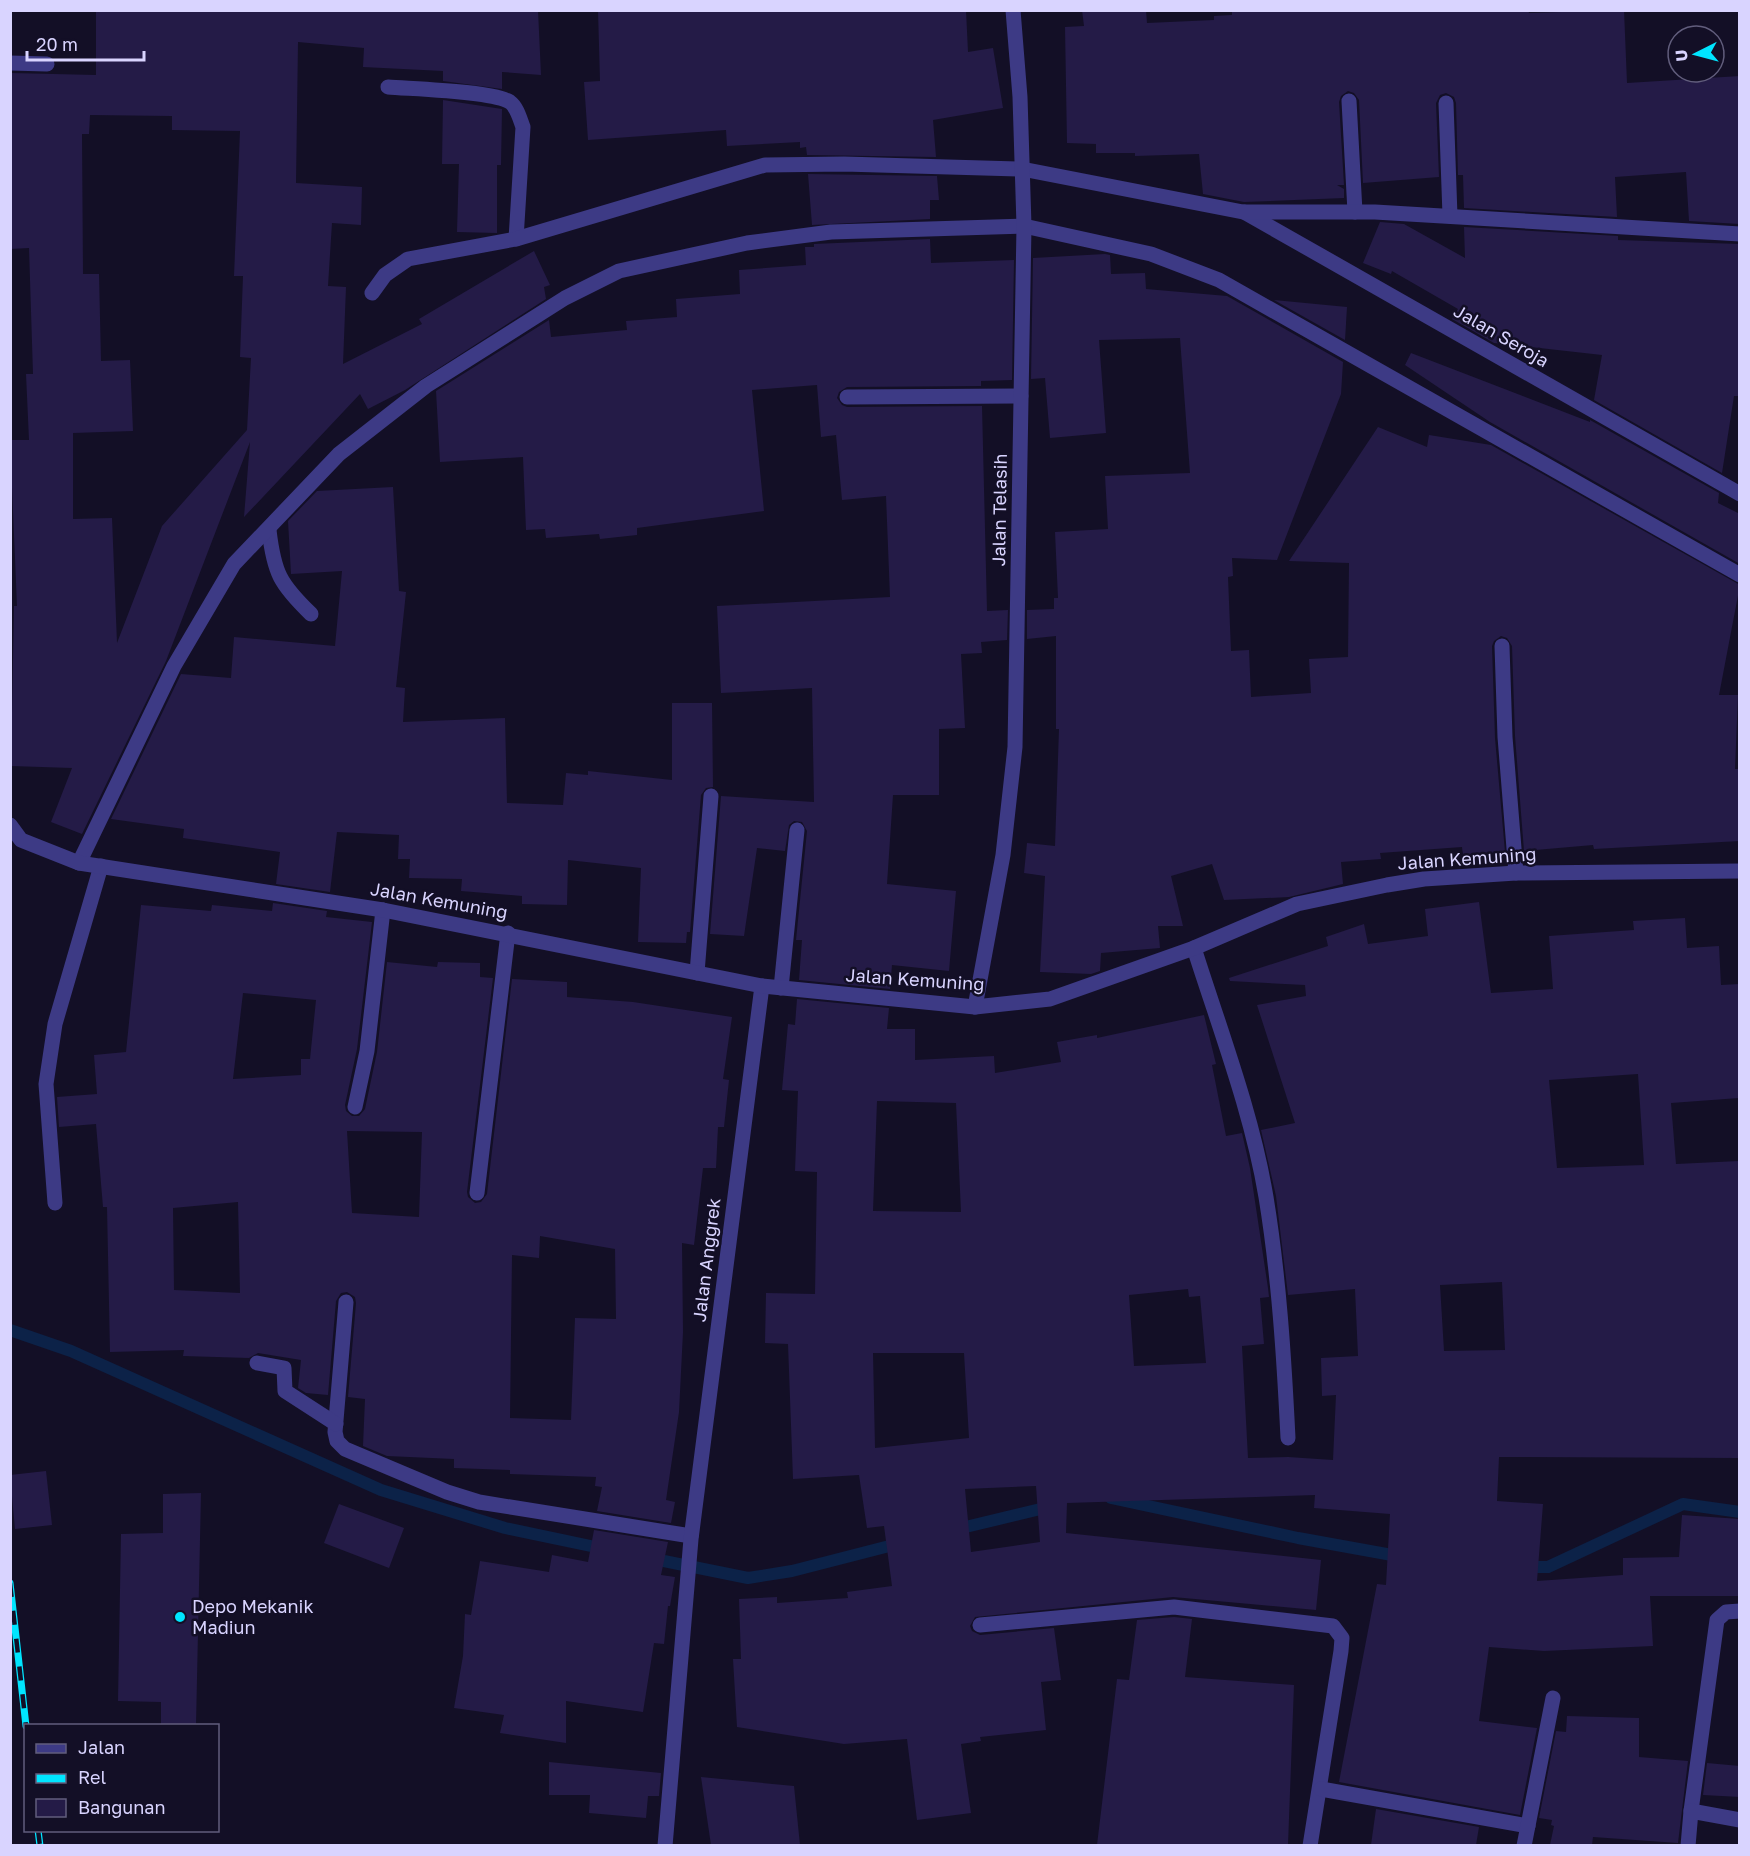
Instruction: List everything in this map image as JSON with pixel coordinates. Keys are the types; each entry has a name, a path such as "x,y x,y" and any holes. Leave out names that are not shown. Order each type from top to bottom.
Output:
{"street":[{"name":"Jalan Telasih","path":"975,1007 1003,855 1015,747 1024,226 1013,10"},
{"path":"10,63 47,64"},
{"path":"388,87 492,97 510,102 518,113 523,127 516,239"},
{"path":"1349,101 1355,212"},
{"path":"1446,103 1450,216"},
{"path":"372,293 385,275 408,259 516,239 765,165 844,164 1022,169 1243,212 1355,212 1450,216 1740,234"},
{"name":"Jalan Seroja","path":"1243,212 1740,494"},
{"path":"79,863 174,666 234,564 269,530 339,454 426,386 566,298 619,271 747,243 831,232 1024,226 1151,254 1219,280 1740,575"},
{"path":"847,397 1021,396"},
{"path":"269,530 273,560 285,589 311,614"},
{"path":"1502,646 1505,737 1516,873"},
{"path":"697,973 711,796"},
{"name":"Jalan Kemuning","path":"10,825 21,840 79,863 383,910 508,933 762,986 975,1007 1050,999 1194,948 1297,904 1424,879 1516,873 1740,871"},
{"path":"781,988 796,830"},
{"path":"55,1203 48,1074 55,1024 101,866"},
{"path":"355,1107 367,1051 383,910"},
{"path":"477,1194 508,933"},
{"path":"1194,948 1243,1104 1266,1197 1279,1299 1288,1438"},
{"name":"Jalan Anggrek","path":"665,1845 684,1596 762,986"},
{"path":"346,1302 336,1425 337,1441 345,1449 447,1492 479,1502 691,1537"},
{"path":"256,1363 284,1368 285,1391 336,1425"},
{"path":"980,1625 1174,1607 1333,1626 1342,1638 1341,1651 1321,1789 1310,1845"},
{"path":"1688,1845 1717,1620 1726,1612 1740,1611"},
{"path":"1524,1845 1553,1698"},
{"path":"1321,1789 1528,1826"},
{"path":"1691,1811 1740,1820"}],"building":[{"path":"96,10 538,10 541,75 502,72 502,89 443,81 443,71 363,67 364,48 298,42 296,183 362,187 361,225 332,223 328,286 346,287 343,364 422,324 419,319 534,251 550,285 544,287 546,299 405,390 368,409 360,394 244,517 250,442 166,661 82,834 51,822 72,768 11,766 14,606 17,606 10,440 29,440 26,374 33,374 29,248 10,249 10,73 96,75","holes":["90,115 172,116 172,130 240,131 234,276 243,276 240,357 251,358 247,430 162,526 117,643 112,518 73,519 73,433 133,431 130,360 101,361 99,274 83,274 82,134 89,134"]},
{"path":"598,10 966,10 968,52 993,48 1003,108 933,120 936,157 807,155 806,147 800,148 800,142 727,146 726,130 588,140 584,82 600,81"},
{"path":"1082,10 1146,10 1147,23 1214,20 1214,16 1232,15 1232,10 1528,10 1529,13 1624,10 1627,83 1666,81 1666,84 1726,84 1726,77 1740,76 1740,224 1689,221 1686,172 1615,177 1617,217 1464,208 1463,175 1458,175 1456,103 1454,97 1446,93 1440,95 1436,103 1439,177 1363,183 1359,100 1354,93 1348,91 1341,96 1339,102 1344,185 1337,185 1344,189 1344,198 1244,202 1203,194 1199,154 1135,156 1135,153 1096,153 1096,144 1067,143 1065,27 1084,26"},
{"path":"443,100 502,109 501,165 497,165 497,233 457,232 459,164 442,164"},
{"path":"808,174 937,176 939,200 930,200 930,219 812,225"},
{"path":"1380,222 1404,224 1465,258 1464,227 1618,236 1618,240 1740,244 1740,396 1734,396 1722,473 1594,400 1602,355 1494,343 1452,319 1458,309 1392,271 1391,274 1363,263"},
{"path":"930,239 931,263 1014,260 1012,380 981,381 981,386 847,387 839,392 837,398 842,405 847,407 982,406 987,611 1008,610 1007,640 981,642 982,653 961,654 965,728 939,729 939,795 893,795 887,884 956,891 949,971 892,965 890,989 799,980 802,940 796,940 807,831 802,822 794,821 789,825 785,851 757,848 744,936 710,934 721,796 814,802 812,688 721,693 717,606 890,597 886,496 842,500 836,435 821,437 817,385 752,390 764,511 637,528 637,535 600,539 599,534 546,538 545,529 526,530 523,457 440,462 436,391 549,320 551,337 627,330 626,321 677,317 676,299 740,294 739,270 806,265 805,247 814,247 814,244"},
{"path":"1110,255 1111,274 1145,273 1146,289 1227,296 1343,362 1341,394 1277,560 1232,558 1233,576 1228,577 1231,651 1249,650 1251,697 1311,693 1309,659 1348,657 1349,563 1289,561 1378,427 1427,447 1429,435 1491,445 1740,585 1719,695 1738,695 1735,769 1740,769 1740,841 1594,849 1593,845 1524,851 1515,736 1512,646 1507,638 1501,636 1494,641 1492,646 1495,738 1505,852 1463,856 1462,847 1380,853 1381,859 1341,862 1343,884 1289,897 1224,900 1212,864 1171,876 1183,926 1158,926 1160,948 1101,953 1100,971 1091,974 1040,972 1045,876 1024,873 1027,843 1055,846 1059,729 1056,729 1056,636 1027,639 1027,610 1054,609 1054,598 1058,598 1055,532 1108,529 1105,476 1190,473 1180,338 1099,340 1106,433 1050,438 1045,378 1031,379 1033,258"},
{"path":"1274,300 1347,307 1345,340"},
{"path":"1411,353 1590,422 1590,420 1719,493 1718,503 1740,514 1740,564 1490,422 1405,365"},
{"path":"393,487 399,591 406,592 396,687 405,688 403,722 505,718 507,803 563,805 566,773 588,775 588,771 672,780 672,703 712,703 713,787 706,788 701,795 690,932 687,932 686,943 638,942 641,868 568,860 567,905 522,904 522,896 461,891 462,879 409,878 410,859 398,859 399,835 337,832 330,892 276,884 280,852 183,838 184,829 111,819 181,674 231,678 234,637 335,646 342,571 291,574 288,521 317,491"},
{"path":"1479,902 1491,993 1553,989 1549,936 1634,930 1633,921 1685,918 1687,948 1719,946 1721,985 1740,984 1739,1098 1671,1103 1676,1164 1739,1161 1740,1458 1499,1457 1497,1501 1543,1504 1537,1581 1623,1575 1623,1558 1679,1557 1682,1515 1740,1519 1740,1596 1650,1596 1653,1646 1544,1651 1489,1647 1479,1721 1537,1728 1520,1815 1339,1782 1377,1584 1386,1585 1390,1514 1314,1508 1315,1495 1067,1503 1066,1533 1321,1560 1316,1610 1173,1597 975,1617 970,1626 972,1631 980,1635 1054,1628 1061,1680 1041,1682 1046,1730 980,1737 981,1741 961,1744 971,1813 917,1820 907,1739 844,1744 737,1727 733,1659 741,1659 739,1599 777,1597 777,1603 848,1598 847,1592 892,1586 884,1526 867,1528 859,1475 793,1479 788,1344 765,1343 766,1293 815,1294 817,1172 795,1171 798,1091 782,1090 788,1024 795,1025 797,999 889,1008 887,1029 915,1029 915,1060 994,1056 995,1073 1061,1062 1057,1042 1097,1035 1097,1038 1204,1015 1216,1064 1212,1065 1226,1136 1242,1133 1250,1168 1269,1297 1260,1298 1264,1344 1242,1346 1248,1458 1288,1457 1333,1460 1336,1395 1322,1396 1321,1358 1358,1356 1355,1289 1288,1295 1276,1196 1261,1130 1295,1123 1257,1005 1306,996 1305,985 1230,981 1229,978 1328,946 1326,937 1364,924 1368,944 1428,936 1425,909","holes":["1638,1074 1644,1165 1557,1168 1549,1080","877,1101 956,1103 961,1212 873,1211","1502,1282 1505,1350 1444,1351 1440,1285","1188,1289 1189,1297 1200,1296 1206,1363 1134,1366 1129,1295","873,1353 964,1353 969,1438 875,1448","1036,1486 1040,1542 971,1552 965,1489"]},
{"path":"273,903 327,911 326,917 372,922 357,1049 345,1105 346,1111 352,1116 359,1116 365,1109 377,1052 387,962 437,967 438,962 480,963 480,977 493,978 467,1192 468,1197 475,1203 481,1202 487,1194 512,979 567,982 567,997 633,1002 732,1017 723,1079 729,1080 724,1127 718,1127 716,1168 703,1168 694,1245 682,1243 683,1332 679,1412 666,1500 675,1502 671,1523 597,1511 602,1487 595,1486 596,1477 510,1474 510,1470 454,1468 454,1459 387,1456 363,1446 365,1399 348,1397 356,1303 355,1297 347,1292 341,1293 336,1301 328,1395 306,1393 298,1388 301,1360 258,1353 249,1358 183,1356 184,1350 110,1352 107,1207 103,1207 96,1124 59,1127 57,1097 97,1094 94,1055 126,1052 141,905 211,911 212,905 272,911","holes":["243,993 316,1000 310,1059 301,1059 301,1075 233,1079","347,1131 422,1132 419,1217 352,1213","238,1202 240,1293 174,1290 173,1208","540,1236 615,1249 616,1319 575,1318 571,1420 510,1418 512,1255 539,1258"]},
{"path":"46,1471 52,1525 15,1529 10,1475"},
{"path":"201,1493 196,1724 161,1724 161,1702 118,1701 121,1534 163,1533 163,1494"},
{"path":"339,1504 404,1528 389,1568 324,1543"},
{"path":"594,1530 668,1542 661,1575 675,1577 670,1606 668,1606 664,1644 654,1643 643,1712 566,1701 566,1743 500,1733 504,1715 454,1708 463,1656 465,1614 471,1615 480,1561 549,1572 552,1555 588,1562"},
{"path":"1174,1617 1192,1619 1185,1677 1294,1685 1288,1845 1097,1845 1117,1679 1129,1680 1137,1620"},
{"path":"1567,1716 1639,1718 1639,1757 1688,1761 1678,1843 1593,1837 1592,1845 1550,1845 1554,1826 1551,1825 1552,1820 1539,1818 1556,1731 1566,1732"},
{"path":"549,1762 661,1773 659,1796 648,1796 646,1818 589,1813 590,1795 549,1795"},
{"path":"1707,1763 1740,1766 1740,1797 1703,1795"},
{"path":"701,1777 794,1786 800,1845 711,1845"},
{"path":"1376,1809 1479,1827 1476,1845 1371,1845"}],"waterway":[{"path":"10,1330 71,1351 381,1490 505,1528 605,1549"},
{"path":"1111,1498 1298,1538 1403,1557"},
{"path":"1521,1567 1548,1567 1683,1504 1740,1512"},
{"path":"953,1530 1053,1506"},
{"path":"649,1558 748,1578 792,1571 901,1543"}],"railway":[{"path":"10,1583 26,1724"},
{"path":"38,1832 40,1846"}],"place":[{"name":"Depo Mekanik Madiun","path":"180,1617"}]}
